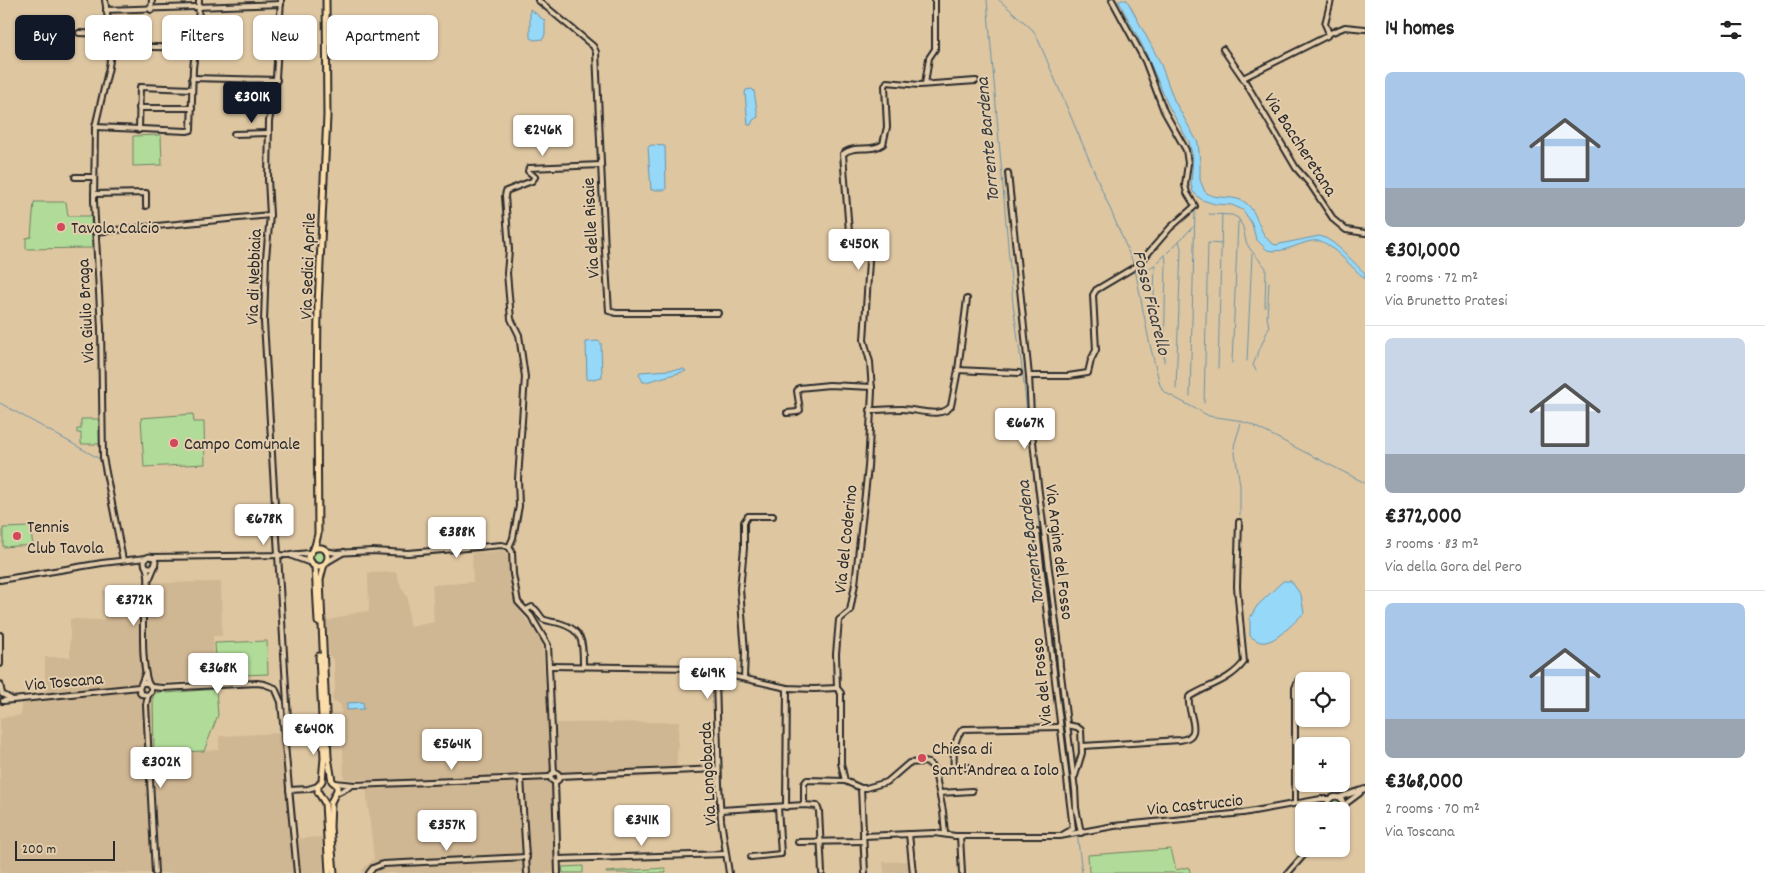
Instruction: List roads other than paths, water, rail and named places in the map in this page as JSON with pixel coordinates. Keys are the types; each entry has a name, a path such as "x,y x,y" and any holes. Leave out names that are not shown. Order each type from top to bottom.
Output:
{"main road":[{"name":"Via Sedici Aprile","path":"318,534 318,306 327,116 326,0"},
{"path":"318,534 328,556 320,580 328,757 333,782 337,787 336,795 331,802 330,827 334,873"},
{"path":"318,534 308,559 313,565 324,758 320,786 324,799 329,873"},
{"path":"311,551 318,547 325,549"},
{"path":"313,565 325,564"},
{"path":"320,786 333,782"},
{"path":"324,799 330,799 336,795"}],"street":[{"name":"Via Giulio Braga","path":"105,0 107,15"},
{"path":"151,10 152,0"},
{"path":"198,15 199,0"},
{"name":"Via delle Risaie","path":"538,0 593,46 596,52 609,311 616,313 718,313"},
{"path":"935,0 935,49 929,58 926,84 976,80"},
{"path":"1029,376 1068,376 1088,372 1096,350 1094,295 1096,290 1138,265 1170,228 1195,206 1187,193 1185,185 1188,162 1186,150 1164,111 1145,61 1112,0"},
{"path":"1328,34 1326,24 1330,0"},
{"path":"106,10 199,8 281,2"},
{"name":"Via di Nebbiaia","path":"281,2 277,80 270,114 269,133 270,216 266,258 265,344 288,720 283,721"},
{"path":"1243,78 1345,27 1365,28"},
{"path":"79,33 85,33"},
{"name":"Via Baccheretana","path":"1223,49 1243,78 1296,168 1310,184 1334,220 1346,230 1365,233"},
{"name":"Via Giulio Braga","path":"110,60 95,127 94,194 102,328 103,457 123,560"},
{"path":"95,127 139,130 191,130 194,60"},
{"path":"192,78 277,80"},
{"name":"Via del Coderino","path":"845,780 841,763 841,693 836,688 836,654 839,620 850,611 855,584 868,468 872,387 870,362 864,340 869,261 868,256 854,251 850,245 842,156 850,149 876,148 883,144 887,127 885,86 887,82 926,84"},
{"path":"139,130 140,88 192,89"},
{"path":"140,108 192,108"},
{"path":"234,134 269,133"},
{"path":"508,547 513,538 519,506 518,478 525,377 519,335 511,319 507,273 510,250 506,191 532,181 535,177 528,171 529,168 601,165"},
{"name":"Via Argine del Fosso","path":"1008,173 1029,376 1032,433 1075,790"},
{"path":"74,176 94,177"},
{"path":"94,194 146,193 146,206"},
{"path":"95,232 270,216"},
{"path":"870,410 946,411 951,406 958,370 967,299"},
{"path":"958,370 1019,373"},
{"path":"787,413 800,410 797,391 799,388 829,385 872,387"},
{"path":"744,678 745,652 740,588 744,561 744,522 746,517 750,516 773,516"},
{"path":"1083,746 1189,738 1193,735 1194,728 1189,707 1189,696 1225,680 1244,662 1237,587 1239,522"},
{"name":"Via del Fosso","path":"1037,532 1072,829 1060,836"},
{"path":"325,549 336,553 346,551 408,553 502,545 508,547 512,552 517,598 521,606 539,626 548,645 554,773 550,777 355,784 333,782"},
{"path":"147,561 167,557 290,555 311,551"},
{"path":"325,564 346,551"},
{"path":"290,555 313,565"},
{"path":"147,561 150,568 167,557"},
{"path":"0,580 123,560 155,560 155,565 148,582"},
{"path":"147,561 148,582 143,616 155,873"},
{"path":"526,610 532,607 543,618 565,624 575,630 580,635 583,643 583,666"},
{"path":"0,635 0,664"},
{"path":"550,666 696,668 788,688 814,690 836,688"},
{"path":"145,674 143,683 146,690"},
{"name":"Via Longobarda","path":"718,674 716,680 718,769 729,873"},
{"path":"146,690 257,683 275,688 281,702 297,873"},
{"path":"0,684 2,694 13,699"},
{"path":"786,807 788,688"},
{"path":"1295,688 1295,803"},
{"name":"Via Toscana","path":"3,701 128,689 146,690"},
{"path":"0,696 3,701 0,705"},
{"path":"1067,725 1080,729 1083,746 1075,773 1075,790 1081,833"},
{"path":"954,770 954,750 962,729 1060,727"},
{"path":"804,805 806,781 845,780 861,788 876,786 887,782 907,764 929,763 936,774 945,834"},
{"path":"936,774 969,767"},
{"path":"554,773 559,776 718,769"},
{"path":"555,782 559,780 559,776"},
{"path":"550,777 551,781 555,782"},
{"path":"521,778 527,873"},
{"path":"555,782 558,873"},
{"path":"336,795 355,784"},
{"path":"289,790 320,786"},
{"path":"861,788 865,873"},
{"path":"1348,802 1365,789"},
{"name":"Via Castruccio","path":"1304,802 1330,799 1334,796 1340,797 1365,789"},
{"path":"940,793 972,791"},
{"path":"1340,797 1343,802"},
{"name":"Via Castruccio","path":"1312,801 1324,802"},
{"name":"Via Castruccio","path":"798,842 935,833 960,836 1060,836 1114,826 1243,813 1295,803"},
{"path":"721,810 804,805 818,808 822,873"},
{"path":"752,857 781,854 778,807"},
{"path":"909,834 913,873"},
{"path":"960,836 962,873"},
{"path":"558,859 726,854"},
{"path":"1288,873 1302,857"},
{"path":"369,873 373,868 383,864 527,858"}],"water":[{"path":"1118,0 1127,0 1160,62 1174,100 1198,143 1200,180 1205,192 1210,195 1242,200 1246,203 1254,213 1265,237 1275,245 1319,236 1325,238 1337,246 1365,273 1365,279 1336,252 1320,241 1308,242 1288,249 1267,250 1256,239 1252,224 1243,210 1232,205 1215,204 1202,200 1193,192 1191,184 1193,158 1189,142 1169,107 1145,51"},
{"path":"530,9 545,21 543,39 534,40 530,38"},
{"path":"752,89 754,91 758,117 753,120 751,125 748,125 745,93 746,90"},
{"path":"651,145 665,146 666,190 651,190 648,147"},
{"path":"598,341 601,343 602,377 587,380 586,342"},
{"path":"684,369 686,371 646,382 643,382 639,374 640,372"},
{"path":"1283,581 1291,581 1301,595 1304,613 1272,640 1266,642 1258,641 1250,636 1250,618 1257,606"},
{"path":"363,702 364,709 347,710 347,703"}],"waterway":[{"name":"Torrente Bardena","path":"987,0 1013,304 1082,873"},
{"name":"Fosso Ficarello","path":"999,0 1033,30 1037,37 1134,265"},
{"path":"1190,396 1195,209"},
{"path":"1209,214 1232,215 1238,218 1243,227 1246,242 1266,268 1265,307"},
{"path":"1218,368 1222,214"},
{"path":"1232,363 1238,222 1240,221"},
{"path":"1146,270 1156,264 1193,227"},
{"path":"1176,389 1181,248 1179,241"},
{"path":"1204,403 1208,243 1222,244"},
{"path":"1247,361 1252,254"},
{"path":"1164,362 1165,255"},
{"path":"1153,320 1155,265"},
{"name":"Fosso Ficarello","path":"1135,269 1149,341 1160,385 1164,392 1209,416 1250,424 1365,483"},
{"path":"1256,370 1253,365 1269,327 1267,317 1269,282"},
{"path":"0,403 100,459"},
{"path":"1240,515 1240,485 1234,446 1241,423"}],"place":[{"name":"Tavola Calcio","path":"61,227"},
{"name":"Campo Comunale","path":"174,443"},
{"name":"Tennis Club Tavola","path":"17,536"},
{"name":"Chiesa di Sant'Andrea a Iolo","path":"922,758"}]}
